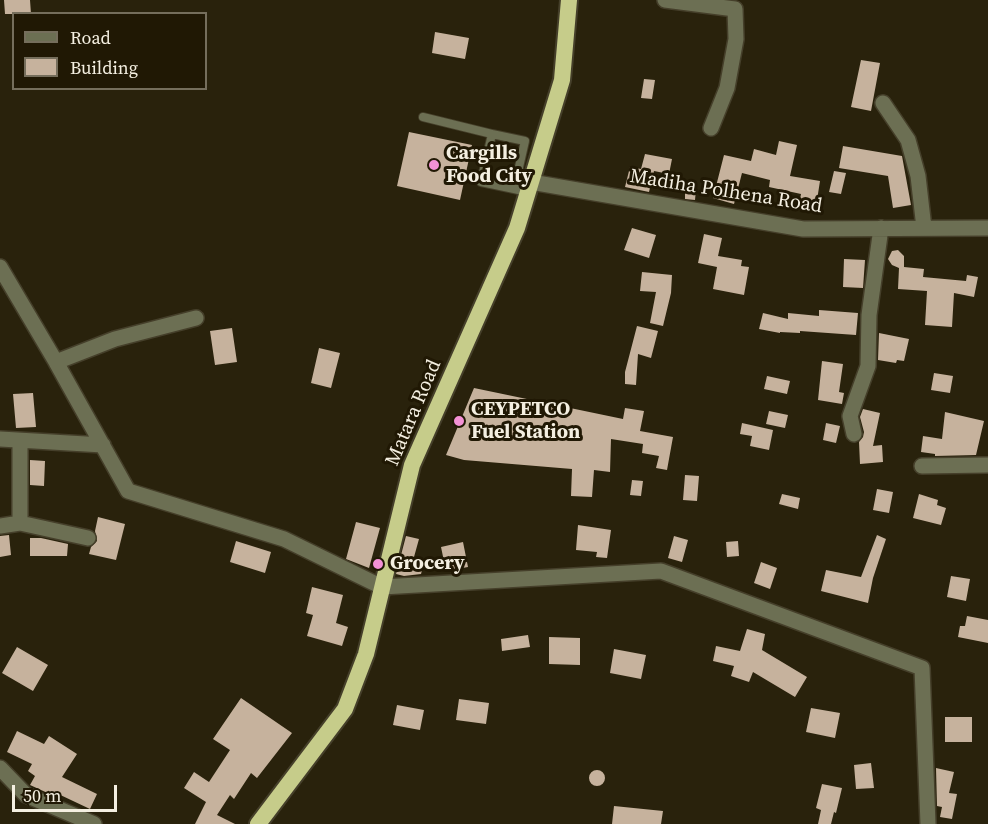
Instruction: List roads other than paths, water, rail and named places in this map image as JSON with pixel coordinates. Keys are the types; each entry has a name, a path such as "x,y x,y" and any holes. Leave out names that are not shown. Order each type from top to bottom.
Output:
{"highway":[{"name":"Matara Road","path":"258,824 345,708 366,654 412,465 517,228 524,188 562,80 568,0"}],"street":[{"path":"665,0 735,9 736,39 727,88 711,129"},
{"path":"884,103 908,140 918,176 924,228"},
{"name":"Madiha Polhena Road","path":"524,188 802,229 988,228"},
{"path":"854,434 850,416 868,366 869,315 881,228"},
{"path":"0,267 57,362 128,491 285,539 382,586 661,572 922,668 928,824"},
{"path":"57,362 115,339 196,318"},
{"path":"0,439 103,446"},
{"path":"20,441 20,523"},
{"path":"922,466 988,465"},
{"path":"0,526 20,523 88,538"},
{"path":"0,768 26,795 94,824"}],"lane":[{"path":"423,117 525,141 524,188 481,182 492,134"}],"place":[{"name":"Cargills Food City","path":"434,165"},
{"name":"CEYPETCO Fuel Station","path":"459,421"},
{"name":"Grocery","path":"378,564"}]}
